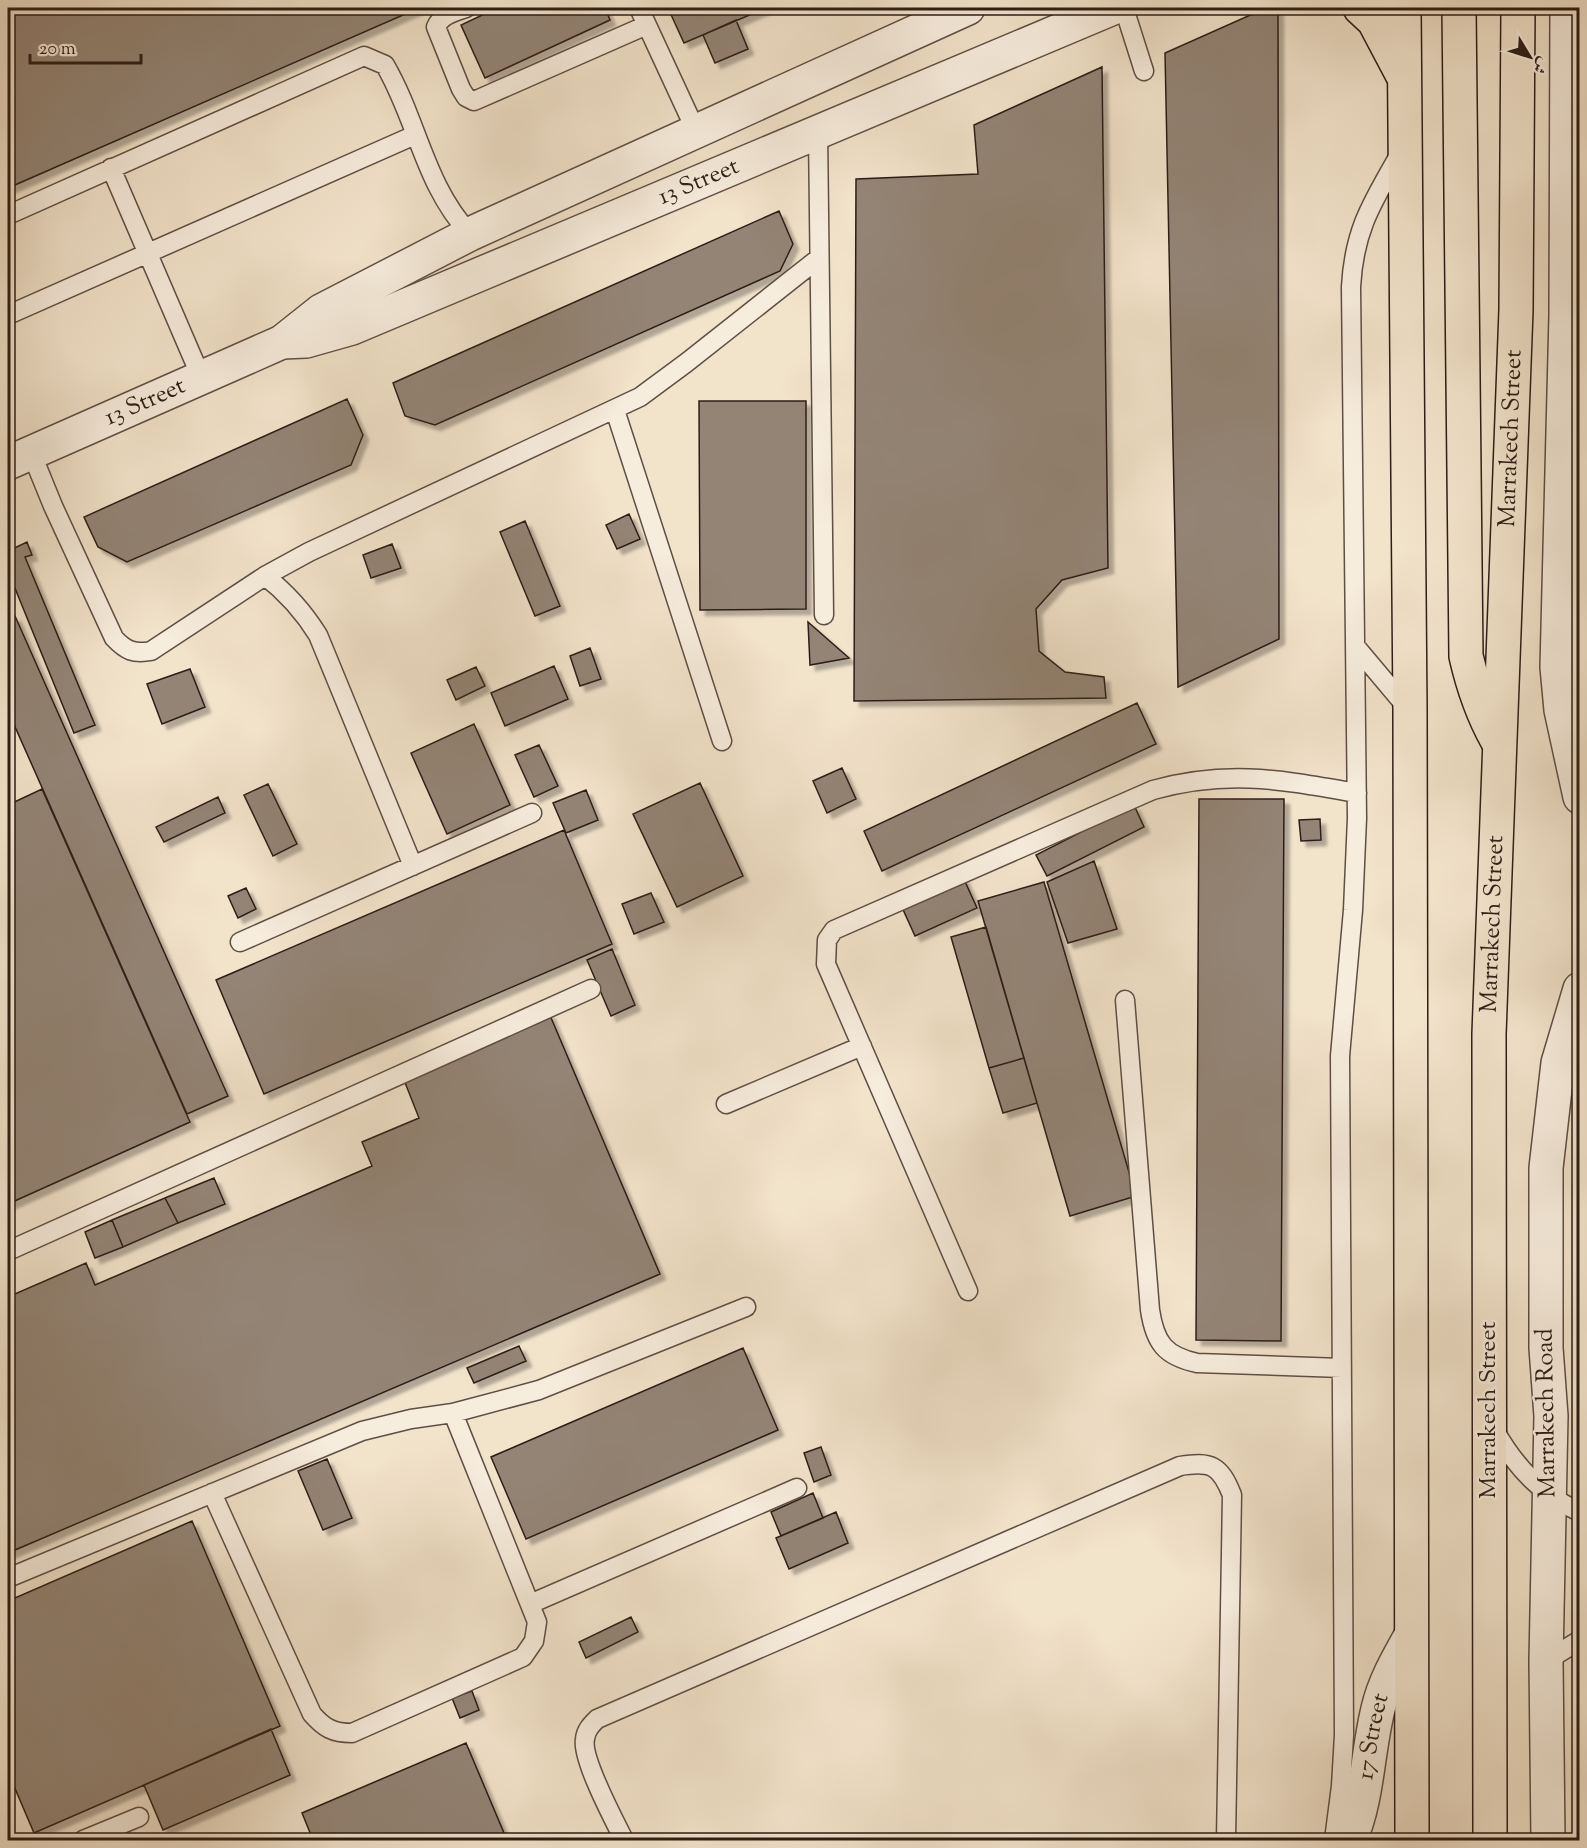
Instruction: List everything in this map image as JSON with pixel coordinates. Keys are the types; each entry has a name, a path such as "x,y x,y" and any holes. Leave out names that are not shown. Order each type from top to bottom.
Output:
{"main road":[{"path":"1360,8 1374,21 1404,80"},
{"path":"1404,8 1410,710 1412,1840"},
{"path":"1459,8 1466,656 1473,687 1484,716 1500,744"},
{"name":"Marrakech Street","path":"1490,1840 1489,1034 1516,310 1518,8"}],"street":[{"name":"13 Street","path":"19,458 282,342 321,311 470,234 968,8"},
{"name":"13 Street","path":"282,342 306,341 352,328 1113,8"},
{"path":"1567,8 1574,204 1573,311 1557,666 1561,710 1580,797"},
{"name":"Marrakech Road","path":"1548,1840 1545,1661 1551,1416 1546,1348 1546,1168 1558,1063 1580,988"},
{"name":"17 Street","path":"1350,1840 1359,1820 1368,1783 1378,1707 1391,1671 1410,1637"}],"lane":[{"path":"466,8 439,20 436,27 466,97 474,101 647,26"},
{"path":"639,8 696,131"},
{"path":"1124,8 1144,71"},
{"path":"8,214 364,56 385,65 440,194 470,234"},
{"path":"818,132 824,615"},
{"path":"8,315 415,135"},
{"path":"1334,1840 1341,1786 1344,1735 1340,1056 1357,864 1352,261 1357,236 1367,212 1404,145"},
{"path":"111,168 201,378"},
{"path":"19,458 53,506 114,638 124,649 137,653 151,651 265,576 309,552 615,410 664,381 819,258"},
{"path":"615,410 722,741"},
{"path":"265,576 286,592 304,612 318,635 413,866"},
{"path":"1356,647 1410,710"},
{"path":"968,1292 825,958 827,940 834,930 1153,790 1178,783 1211,777 1254,777 1357,793"},
{"path":"240,942 532,813"},
{"path":"8,1251 591,990"},
{"path":"1125,1000 1150,1310 1153,1330 1163,1347 1177,1359 1197,1364 1342,1368"},
{"path":"726,1104 862,1046"},
{"path":"8,1578 362,1431 411,1419 453,1413 539,1390 746,1307"},
{"path":"212,1493 312,1714 322,1726 336,1733 352,1733 523,1657 534,1641 537,1622 453,1413"},
{"path":"1489,1420 1504,1448 1525,1473 1549,1495 1580,1512"},
{"path":"624,1840 586,1757 584,1741 588,1729 597,1719 1180,1466 1201,1463 1215,1467 1225,1478 1232,1495 1226,1840"},
{"path":"530,1604 797,1488"},
{"path":"1545,1661 1580,1640"},
{"path":"83,1840 139,1817"}],"building":[{"path":"8,8 419,8 8,188"},
{"path":"497,8 605,8 610,20 485,78 461,25"},
{"path":"668,8 766,8 684,43"},
{"path":"1266,8 1278,8 1279,639 1178,687 1165,53"},
{"path":"736,20 748,49 715,63 703,35"},
{"path":"1102,67 1108,568 1062,580 1036,609 1039,651 1065,672 1104,677 1106,698 854,701 856,179 978,174 974,125"},
{"path":"779,211 793,244 780,271 435,425 405,416 393,383"},
{"path":"347,399 363,435 351,465 127,562 98,547 84,517"},
{"path":"699,401 806,401 806,609 700,610"},
{"path":"629,514 640,539 617,549 606,525"},
{"path":"525,521 560,606 535,616 500,532"},
{"path":"27,542 32,555 25,557 95,725 74,733 8,571 8,551"},
{"path":"392,544 401,568 371,578 363,555"},
{"path":"15,616 228,1096 187,1114 8,711 8,620"},
{"path":"808,622 849,658 810,665"},
{"path":"590,648 601,679 580,686 570,656"},
{"path":"554,666 568,699 505,726 491,693"},
{"path":"476,667 485,686 456,700 447,680"},
{"path":"190,669 205,707 162,724 147,684"},
{"path":"1137,703 1156,744 882,871 864,831"},
{"path":"474,724 510,805 447,834 411,753"},
{"path":"539,745 558,786 534,797 515,755"},
{"path":"842,768 856,799 827,813 813,781"},
{"path":"700,783 743,876 677,907 633,814"},
{"path":"268,784 297,844 273,856 244,795"},
{"path":"42,789 190,1122 8,1204 8,805"},
{"path":"586,790 598,820 566,833 553,803"},
{"path":"218,797 225,813 164,842 156,827"},
{"path":"1199,799 1284,799 1281,1341 1196,1340"},
{"path":"1134,805 1144,827 1047,876 1036,855"},
{"path":"1320,819 1321,840 1301,841 1299,820"},
{"path":"564,830 612,944 264,1094 216,980"},
{"path":"1094,861 1117,929 1068,943 1047,882"},
{"path":"963,877 977,908 915,936 901,905"},
{"path":"1044,882 1136,1196 1070,1216 978,901"},
{"path":"246,888 256,909 238,918 228,896"},
{"path":"651,893 664,922 634,934 622,904"},
{"path":"986,927 1024,1058 989,1068 951,937"},
{"path":"612,949 635,1005 611,1016 587,960"},
{"path":"549,1013 660,1274 8,1553 8,1297 86,1263 95,1285 372,1166 362,1142 419,1118 402,1075"},
{"path":"1024,1058 1037,1103 1003,1113 989,1068"},
{"path":"214,1178 225,1204 178,1223 165,1198"},
{"path":"165,1198 178,1223 123,1247 112,1220"},
{"path":"112,1220 123,1247 95,1258 85,1232"},
{"path":"519,1346 526,1361 474,1383 467,1368"},
{"path":"743,1348 778,1430 526,1539 491,1457"},
{"path":"821,1447 831,1475 814,1482 804,1453"},
{"path":"327,1459 352,1518 323,1530 298,1471"},
{"path":"813,1493 823,1518 781,1536 771,1512"},
{"path":"836,1512 848,1543 789,1569 776,1538"},
{"path":"192,1521 280,1726 34,1833 8,1772 8,1601"},
{"path":"631,1617 638,1632 586,1658 579,1642"},
{"path":"472,1691 479,1710 460,1718 452,1698"},
{"path":"271,1729 290,1775 163,1830 144,1785"},
{"path":"466,1743 507,1840 313,1840 302,1813"}]}
